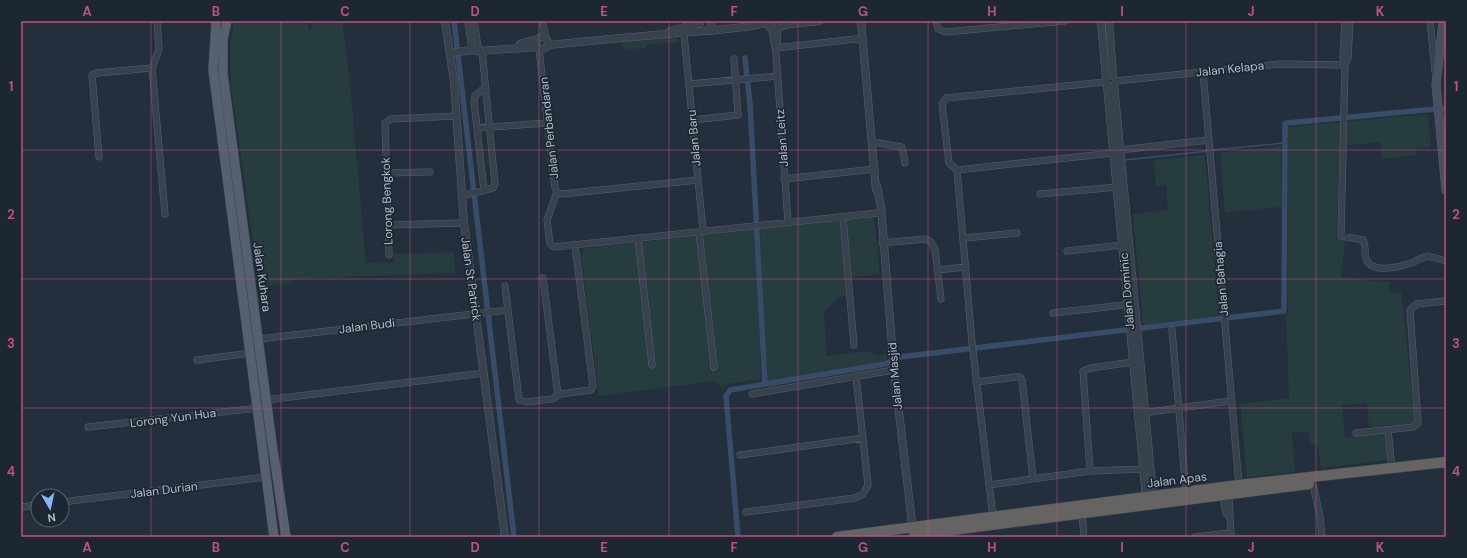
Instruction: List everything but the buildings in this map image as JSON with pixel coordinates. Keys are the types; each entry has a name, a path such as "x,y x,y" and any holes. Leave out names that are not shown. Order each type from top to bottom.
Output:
{"highway":[{"name":"Jalan Apas","path":"913,533 1082,514 1186,492 1392,468 1444,465"},
{"name":"Jalan Apas","path":"913,533 993,517 1153,499 1226,496 1444,465"},
{"path":"837,537 913,533"},
{"path":"894,537 913,533"}],"main road":[{"name":"Jalan Kuhara","path":"216,21 213,70 274,537"},
{"name":"Jalan Kuhara","path":"226,21 223,39 223,74 266,400 286,537"},
{"path":"1443,21 1437,76 1437,98 1446,190"},
{"path":"1439,121 1446,126"},
{"path":"234,230 238,224 240,201"}],"street":[{"path":"157,21 159,49 152,68 165,214"},
{"name":"Jalan St Patrick","path":"445,21 456,52 456,116 461,196 505,537"},
{"path":"461,196 493,188 495,184 485,87 476,46 468,21"},
{"path":"474,21 476,46"},
{"path":"710,21 715,26 724,29"},
{"path":"707,31 712,27 710,21"},
{"path":"456,52 476,46 568,43 692,30 707,31 819,21"},
{"name":"Jalan Masjid","path":"861,21 877,186 878,213 881,223"},
{"path":"862,29 864,21"},
{"path":"936,21 940,31 946,32 1065,21"},
{"path":"1102,21 1107,21"},
{"name":"Jalan Dominic","path":"1102,21 1110,81 1142,413 1153,499"},
{"name":"Jalan Dominic","path":"1107,21 1110,81"},
{"path":"1344,21 1343,58 1345,65 1341,236 1362,240 1367,262 1371,266 1379,268 1411,263 1428,256 1446,261"},
{"path":"1345,65 1348,58 1350,21"},
{"path":"1430,21 1437,76"},
{"path":"701,22 700,27 707,31"},
{"path":"658,34 684,34 692,30 701,22"},
{"name":"Jalan Perbandaran","path":"542,23 541,64 555,188 557,192"},
{"name":"Jalan Leitz","path":"773,25 788,222"},
{"path":"686,46 692,30"},
{"name":"Jalan Baru","path":"684,34 693,120 701,231 714,367"},
{"path":"776,51 855,40 860,40 863,43"},
{"path":"693,120 738,115 734,59"},
{"name":"Jalan Kelapa","path":"957,170 949,163 944,137 942,104 946,98 1280,64 1345,65"},
{"path":"99,157 92,75 97,72 152,68"},
{"name":"Jalan Bahagia","path":"1203,72 1239,486"},
{"path":"689,84 778,76"},
{"path":"484,191 474,98 485,87"},
{"name":"Lorong Bengkok","path":"389,255 386,146 384,127 387,121 456,116"},
{"path":"477,128 548,122"},
{"path":"873,142 902,146 905,163"},
{"path":"993,517 976,382 957,170 1117,151 1209,142"},
{"name":"Jalan Dominic","path":"1117,151 1117,187 1122,245 1132,304"},
{"path":"784,179 875,169"},
{"path":"386,173 430,172"},
{"path":"698,180 569,193 557,192 547,220 550,244 554,247 878,213"},
{"name":"Jalan Masjid","path":"877,186 879,192 882,243 894,368 913,533"},
{"path":"1040,194 1117,187"},
{"path":"843,216 854,345"},
{"path":"388,225 464,223"},
{"path":"964,238 1017,233"},
{"path":"638,238 652,365"},
{"path":"882,243 925,239 930,241 934,249 941,299"},
{"path":"505,286 519,400 526,402 552,399 558,395 589,391 592,388 575,245"},
{"path":"1067,251 1122,245"},
{"path":"937,270 966,267"},
{"path":"543,278 558,395"},
{"path":"1356,433 1413,427 1418,423 1409,315 1410,308 1417,304 1446,301"},
{"path":"1053,313 1132,304"},
{"name":"Jalan Budi","path":"259,339 508,310"},
{"path":"1172,330 1186,492"},
{"name":"Jalan Dominic","path":"1134,334 1133,362 1142,413 1144,470 1153,499"},
{"path":"197,360 251,353"},
{"path":"1090,471 1083,371 1091,368 1133,362"},
{"path":"752,394 894,368"},
{"path":"266,400 484,373"},
{"path":"746,512 855,498 863,494 868,485 856,376"},
{"path":"976,382 1016,377 1020,377 1022,380 1033,479"},
{"path":"1142,413 1231,401"},
{"name":"Lorong Yun Hua","path":"88,428 258,408"},
{"path":"1388,430 1392,468"},
{"path":"740,455 863,438"},
{"path":"989,485 1090,471 1144,470"},
{"name":"Jalan Durian","path":"70,501 267,477"},
{"path":"1313,484 1320,516 1322,537"},
{"path":"1195,537 1231,535 1229,517 1231,512 1226,496"},
{"path":"1082,514 1084,537"}],"green space":[{"path":"234,21 308,21 309,30 312,29 311,21 342,21 349,73 366,263 394,262 394,254 454,252 455,273 292,279 292,283 259,287 231,85 230,47"},
{"path":"677,37 679,42 646,45 646,48 623,50 622,42"},
{"path":"1428,114 1431,147 1416,148 1417,155 1382,159 1380,142 1340,146 1336,239 1345,240 1341,278 1390,282 1390,294 1401,292 1415,423 1369,427 1367,403 1342,405 1345,437 1385,433 1388,460 1321,468 1318,446 1310,442 1308,431 1292,433 1295,472 1247,477 1240,404 1289,398 1286,314 1288,314 1287,127"},
{"path":"1281,146 1282,207 1225,212 1220,153"},
{"path":"1205,155 1219,316 1145,325 1143,323 1133,214 1168,210 1166,185 1156,186 1154,160"},
{"path":"874,217 880,274 844,278 846,296 838,297 824,313 827,356 868,351 878,356 886,353 887,358 884,362 767,382 760,229"},
{"path":"755,230 761,379 728,384 724,389 714,381 599,396 581,256 585,248"}],"waterway":[{"path":"454,21 514,537"},
{"path":"745,58 750,104 765,384"},
{"path":"738,537 726,396 730,390 885,364 900,357 1284,311 1285,124 1446,108"},
{"path":"1213,150 1284,143"},
{"path":"1125,160 1209,151"}]}
